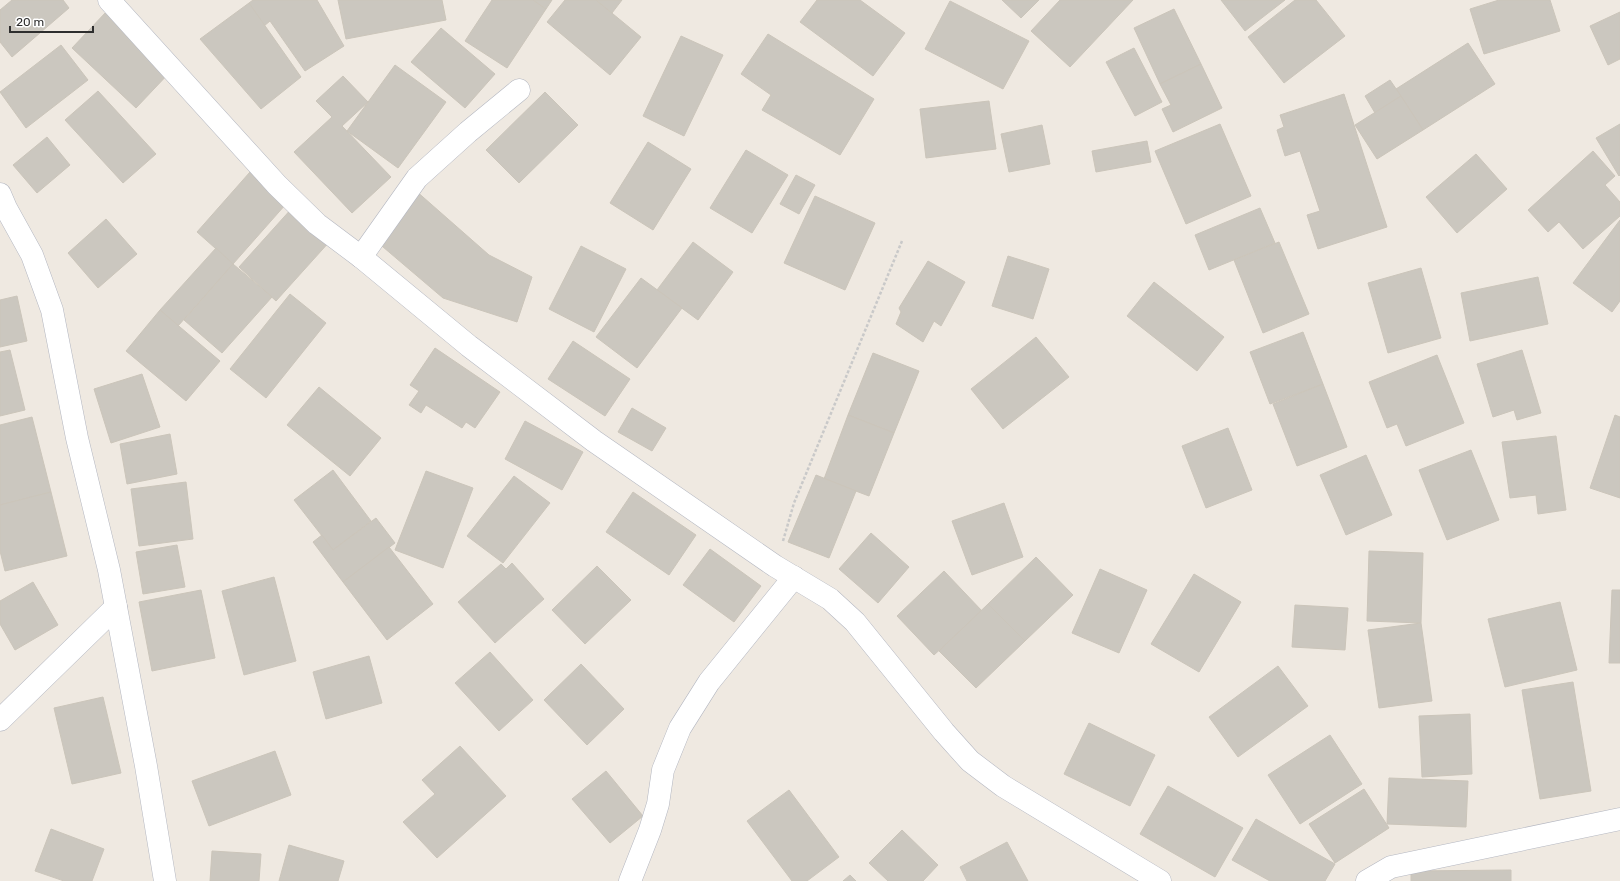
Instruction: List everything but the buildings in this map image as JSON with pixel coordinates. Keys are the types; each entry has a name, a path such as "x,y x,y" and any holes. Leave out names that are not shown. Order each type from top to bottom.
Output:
{"street":[{"path":"109,0 277,185 317,224 361,257 469,346 594,441 775,566 830,599 855,622 944,732 970,761 1003,786 1160,881"},
{"path":"361,257 417,178 468,132 519,90"},
{"path":"0,194 32,255 52,310 77,438 109,570 146,766 165,881"},
{"path":"630,881 650,830 658,804 663,770 680,728 708,682 794,577"},
{"path":"0,720 116,607"},
{"path":"1367,881 1391,867 1620,819"}],"path":[{"path":"775,566 794,503 902,241"}]}
